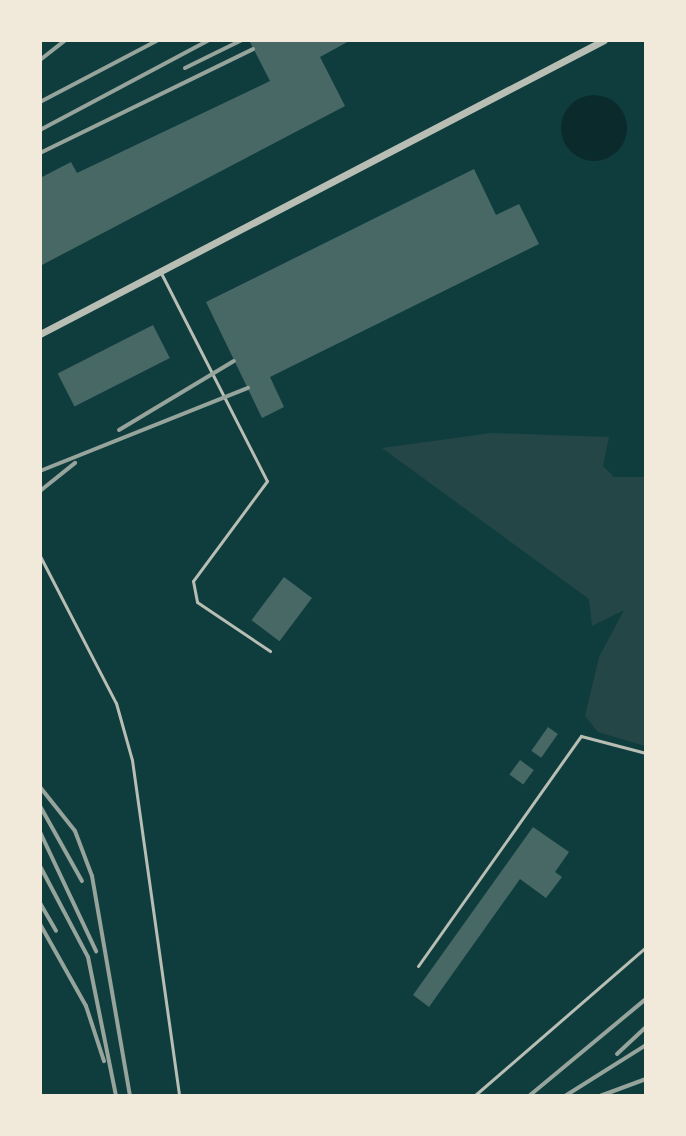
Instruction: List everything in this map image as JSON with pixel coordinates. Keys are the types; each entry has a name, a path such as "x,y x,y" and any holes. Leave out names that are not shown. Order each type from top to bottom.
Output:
{"street":[{"path":"40,334 604,40"}],"lane":[{"path":"161,273 267,481 193,581 197,602 270,651"},
{"path":"40,556 116,703 132,760 179,1096"},
{"path":"418,966 581,736 646,753"},
{"path":"474,1096 646,947"}],"shaded area":[{"path":"587,95 601,95 613,100 622,109 627,128 625,141 618,152 601,161 587,161 575,156 566,147 561,135 561,121 566,109 575,100"},
{"path":"491,433 609,437 603,466 614,477 646,477 645,746 598,732 585,716 599,657 624,610 592,626 589,599 382,448"}],"building":[{"path":"249,40 351,40 320,57 345,106 40,266 40,178 71,162 77,173 270,81"},
{"path":"474,169 496,215 519,204 539,244 270,377 284,407 262,418 206,302"},
{"path":"153,325 170,358 74,407 58,374"},
{"path":"284,577 312,598 279,641 252,620"},
{"path":"548,727 558,734 541,758 531,751"},
{"path":"520,760 534,770 523,785 509,775"},
{"path":"533,827 569,852 555,872 562,877 546,898 520,879 429,1007 413,995"}],"railway":[{"path":"40,60 66,40"},
{"path":"40,102 158,40"},
{"path":"40,130 209,40"},
{"path":"185,68 242,40"},
{"path":"40,153 253,49"},
{"path":"119,430 234,361"},
{"path":"40,471 248,388"},
{"path":"40,491 75,463"},
{"path":"40,787 75,831 92,876 130,1096"},
{"path":"40,806 82,881"},
{"path":"40,832 96,951"},
{"path":"40,866 88,957 116,1096"},
{"path":"40,903 56,931"},
{"path":"40,924 86,1006 104,1061"},
{"path":"529,1096 646,999"},
{"path":"617,1054 646,1027"},
{"path":"565,1096 646,1045"},
{"path":"600,1096 646,1079"}]}
